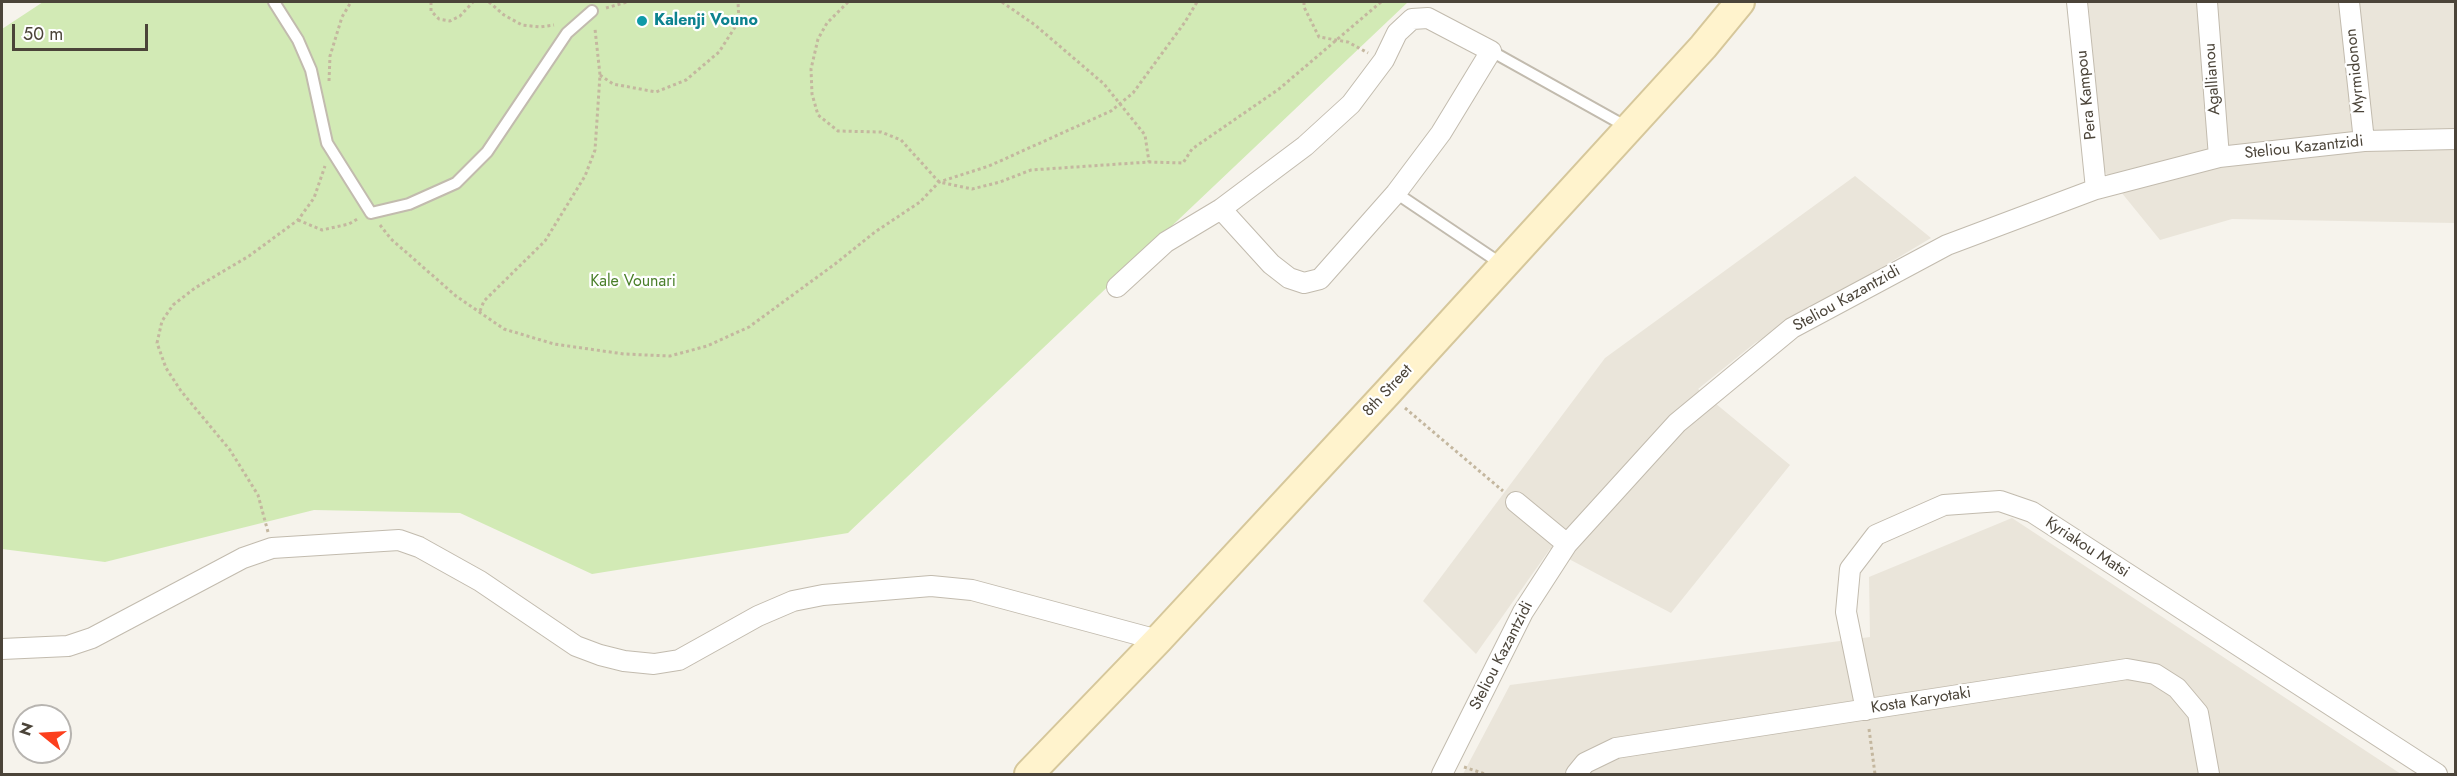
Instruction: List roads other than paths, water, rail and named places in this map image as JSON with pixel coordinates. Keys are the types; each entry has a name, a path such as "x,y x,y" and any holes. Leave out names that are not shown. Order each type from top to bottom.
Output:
{"street":[{"name":"8th Street","path":"1029,774 1158,640 1387,393 1704,47 1740,2"},
{"name":"Pera Kampou","path":"2077,2 2096,189"},
{"name":"Agallianou","path":"2207,2 2219,157"},
{"name":"Myrmidonon","path":"2349,2 2364,141"},
{"path":"1117,287 1166,243 1221,209 1305,146 1351,104 1384,60 1397,33 1412,19 1428,18 1491,51 1441,133 1396,193 1320,279 1304,283 1289,278 1271,264 1221,209"},
{"name":"Steliou Kazantzidi","path":"1442,774 1523,612 1567,544 1677,423 1792,328 1947,245 2096,189 2219,157 2364,141 2456,139"},
{"name":"Kyriakou Matsi","path":"1866,710 1846,612 1850,569 1876,535 1944,505 2000,501 2032,512 2437,774"},
{"path":"1516,502 1567,544"},
{"path":"2,650 68,646 92,638 243,558 272,548 399,540 419,547 480,581 576,646 608,657 654,664 679,660 758,616 793,601 823,595 921,586 972,590 1158,640"},
{"name":"Kosta Karyotaki","path":"1576,774 1585,763 1616,748 2127,669 2155,674 2177,688 2198,713 2209,774"}],"lane":[{"path":"274,2 298,40 311,70 327,143 371,213 409,204 456,183 487,152 567,33 592,12"},
{"path":"1491,51 1629,128"},
{"path":"1396,193 1503,266"}],"place":[{"name":"Kalenji Vouno","path":"642,21"}],"park label":[{"name":"Kale Vounari","path":"633,282"}]}
